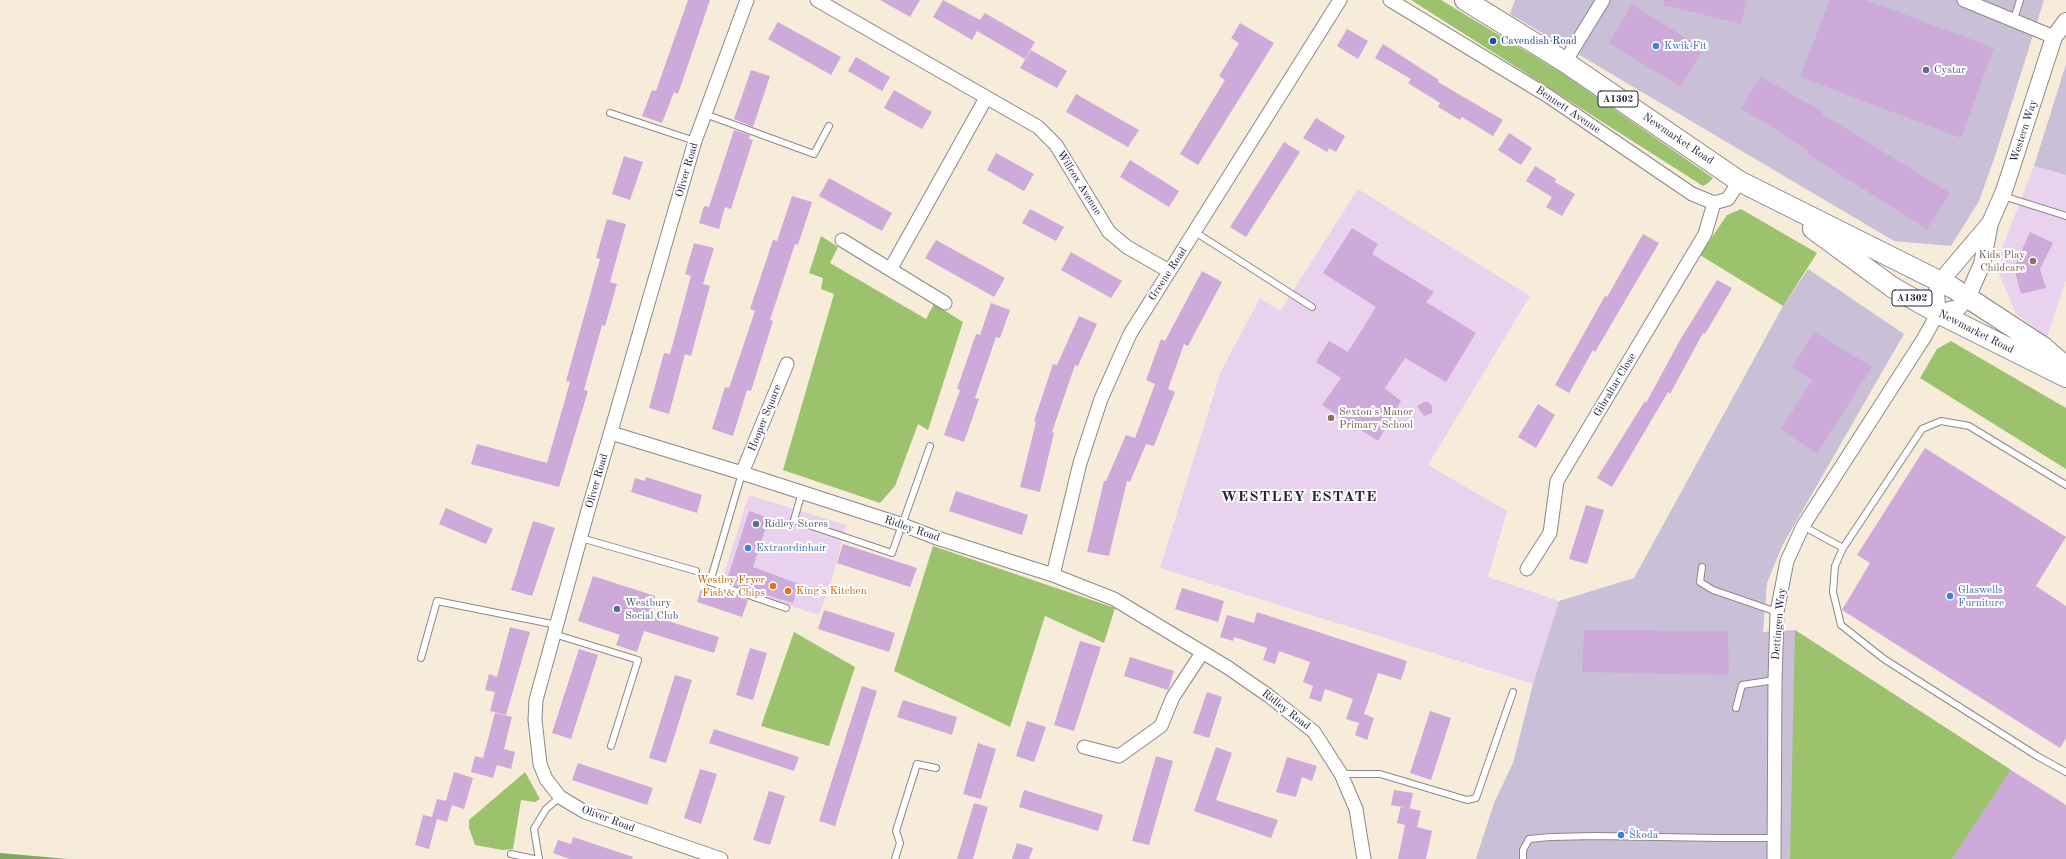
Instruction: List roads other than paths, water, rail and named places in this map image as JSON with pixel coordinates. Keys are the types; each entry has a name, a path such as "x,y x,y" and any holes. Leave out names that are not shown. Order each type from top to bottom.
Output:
{"main road":[{"name":"Newmarket Road","path":"1465,0 1565,62 1739,181 1940,282 2043,347 2066,367"},
{"name":"Newmarket Road","path":"1771,198 1892,287 1938,313 2066,377"}],"street":[{"name":"Oliver Road","path":"721,859 585,812 560,797 546,779 540,764 534,720 536,700 581,538 695,141 747,0"},
{"name":"Willcox Avenue","path":"817,0 1038,127 1056,145 1109,232 1127,247 1169,271"},
{"name":"Greene Road","path":"1053,575 1080,463 1101,400 1130,334 1340,0"},
{"name":"Bennett Avenue","path":"1390,0 1548,96 1692,194 1714,203"},
{"path":"1565,62 1603,0"},
{"path":"1964,0 2014,19 2054,37"},
{"name":"Western Way","path":"1938,313 1958,308 1967,298 1982,264 1990,223 2002,196 2054,37 2066,21"},
{"path":"891,268 986,98"},
{"path":"1714,203 1728,199 1739,181"},
{"name":"Gibraltar Close","path":"1527,569 1550,533 1557,481 1705,234 1714,203"},
{"name":"Western Way","path":"1940,282 1990,223"},
{"path":"842,240 891,268 945,302"},
{"path":"1938,313 1936,295 1940,282"},
{"name":"Dettingen Way","path":"1774,859 1777,612 1787,560 1803,526 1924,338 1938,313"},
{"name":"Hooper Square","path":"742,473 787,364"},
{"name":"Ridley Road","path":"611,434 742,473 903,525 934,537 1053,575 1114,599 1227,667 1269,696 1314,732 1341,774 1356,809 1364,859"},
{"path":"1084,746 1119,756 1161,726 1173,697 1202,653"}],"lane":[{"path":"2014,19 2020,0"},
{"path":"610,113 695,141"},
{"path":"704,114 814,154 829,126"},
{"path":"2002,196 2066,216"},
{"path":"1195,232 1312,307"},
{"path":"2066,485 1969,426 1941,421 1922,429 1843,548 1835,566 1833,592 1841,625 1884,659 2037,756 2066,772"},
{"path":"802,492 794,520 892,553 930,446"},
{"path":"742,473 710,582 786,608"},
{"path":"1803,526 1843,548"},
{"path":"581,538 696,571"},
{"path":"1702,567 1700,582 1713,590 1777,612"},
{"path":"421,658 437,601 556,629 638,660 612,746"},
{"path":"1736,708 1742,685 1775,680"},
{"path":"1341,774 1380,774 1468,800 1476,798 1513,692"},
{"path":"895,859 900,843 896,831 917,764 936,768"},
{"path":"539,859 534,829 546,809 560,797"},
{"path":"1523,859 1523,850 1529,839 1550,837 1774,838"},
{"path":"511,854 534,859"}],"place":[{"name":"Cavendish Road","path":"1493,41"},
{"name":"Kwik Fit","path":"1656,46"},
{"name":"Cystar","path":"1926,70"},
{"name":"Kids Play Childcare","path":"2033,261"},
{"name":"Sexton's Manor Primary School","path":"1331,418"},
{"name":"Ridley Stores","path":"756,524"},
{"name":"Extraordinhair","path":"748,548"},
{"name":"Westley Fryer Fish & Chips","path":"773,586"},
{"name":"King's Kitchen","path":"788,591"},
{"name":"Glaswells Furniture","path":"1950,596"},
{"name":"Westbury Social Club","path":"617,609"},
{"name":"Škoda","path":"1621,835"}],"district":[{"name":"WESTLEY ESTATE","path":"1299,497"}]}
